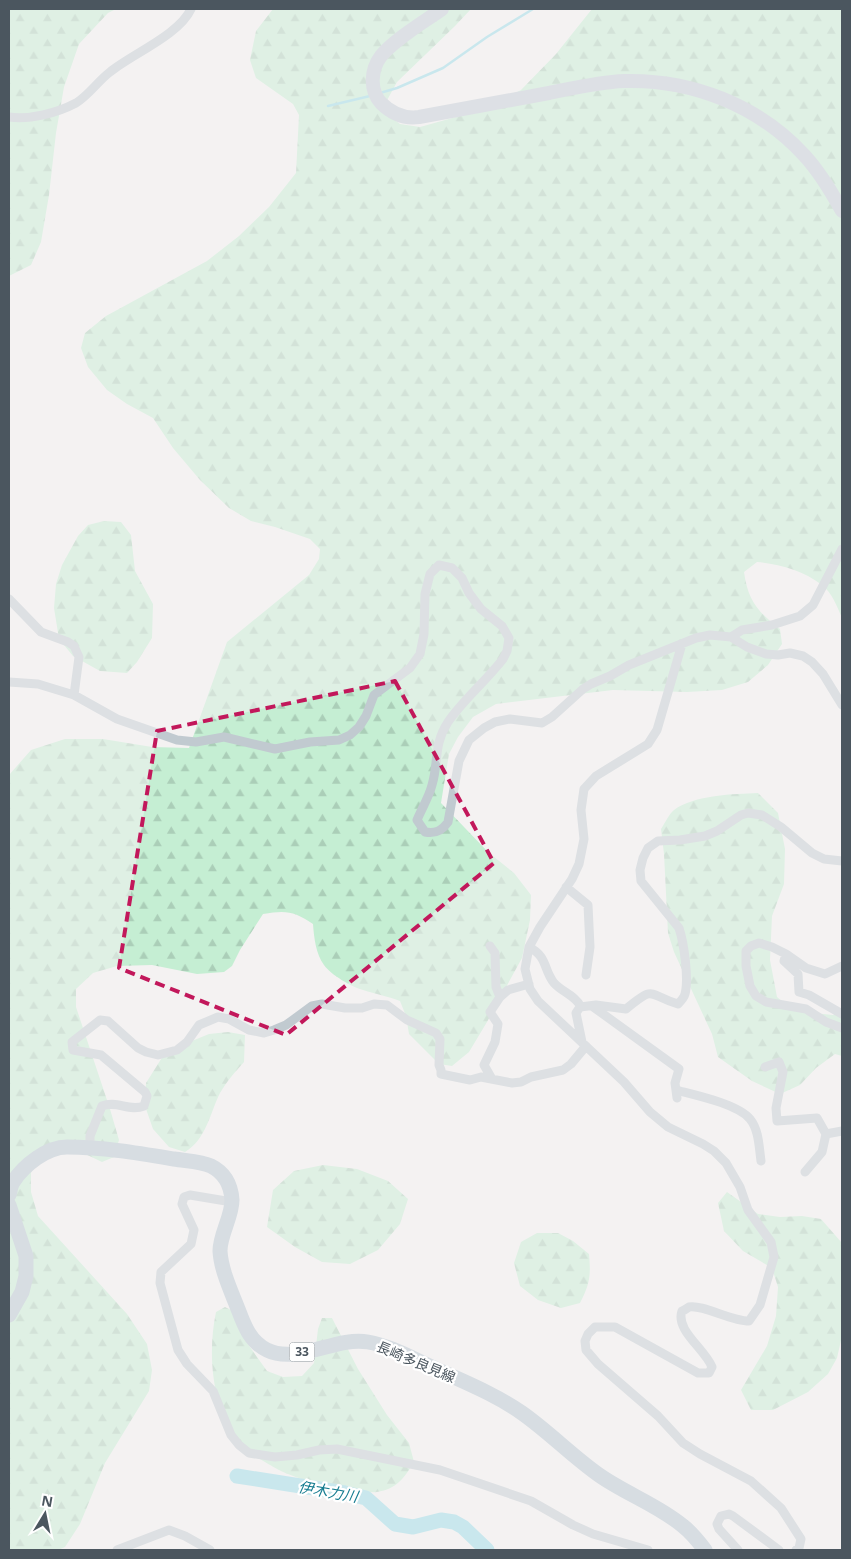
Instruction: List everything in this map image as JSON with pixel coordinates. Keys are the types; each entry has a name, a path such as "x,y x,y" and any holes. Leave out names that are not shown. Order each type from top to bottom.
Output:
{"main road":[{"name":"長崎多良見線","path":"9,1195 13,1182 29,1165 42,1155 59,1147 90,1147 210,1166 224,1176 230,1186 232,1202 220,1250 229,1285 249,1334 257,1344 274,1353 290,1354 308,1352 352,1341 368,1342 388,1348 432,1367 488,1393 515,1409 599,1475 668,1515 686,1528 705,1550"},
{"path":"9,1205 26,1256 26,1276 22,1292 9,1315"}],"street":[{"path":"9,117 29,117 62,109 76,102 109,72 178,26 191,9"},
{"path":"442,9 392,46 381,56 376,66 372,79 378,99 395,114 412,118 622,81 666,83 718,96 765,121 804,154 842,211"},
{"path":"731,637 742,630 772,625 800,616 813,605 842,549"},
{"path":"9,682 38,684 74,695 117,719 177,740 196,742 224,738 275,749 310,742 340,740 359,727 366,716 374,695 410,668 420,654 424,634 425,594 430,574 439,565 452,568 462,578 469,593 481,609 502,626 509,638 507,651 503,659 448,723 440,738 436,752 433,784 417,820 425,832 433,833 443,828 448,822 458,761 469,740 484,728 495,722 510,719 542,723 552,717 591,684 629,665 696,638 710,635 731,637 747,647 766,654 790,653 803,656 824,674 842,705"},
{"path":"9,599 41,632 74,646 80,657 74,695"},
{"path":"682,644 657,730 648,744 596,776 584,790 582,810 584,839 579,864 529,947 525,969 530,989 538,1001 624,1082 650,1112 668,1127 714,1151 726,1163 740,1187 748,1210 771,1242 774,1257 760,1305 749,1321 741,1321 711,1311 690,1307 682,1311 680,1317 683,1328 708,1358 712,1367 709,1373 698,1373 615,1327 595,1327 588,1334 585,1341 586,1350 598,1364 633,1392 683,1444 751,1481 781,1508 801,1539 799,1548 796,1550"},
{"path":"90,1147 90,1136 102,1106 109,1103 137,1109 144,1106 146,1096 145,1092 101,1055 73,1050 72,1042 100,1020 108,1021 138,1048 158,1055 176,1050 187,1042 199,1025 218,1017 229,1019 249,1030 264,1033 286,1025 312,1006 322,1004 362,1008 374,1004 387,1005 407,1020 436,1033 440,1039 439,1065 441,1074 470,1080 481,1077 512,1083 521,1082 531,1077 563,1070 571,1064 584,1044 576,1013 581,1007 626,1009 642,995 649,993 656,994 678,1004 684,997 686,984 682,937 678,928 641,881 642,858 648,848 658,840 680,840 704,836 717,831 741,815 748,813 762,815 812,853 824,859 842,860"},
{"path":"566,887 588,905 590,947 586,975"},
{"path":"842,966 825,974 806,968 786,954 759,943 750,946 746,952 746,966 750,986 756,996 766,1002 806,1009 826,1022 842,1028"},
{"path":"490,946 495,953 496,987 500,997"},
{"path":"529,947 537,951 543,958 553,981 560,989 579,1001 581,1007"},
{"path":"786,954 784,961 798,974 799,992 809,995 842,1014"},
{"path":"492,1079 484,1065 496,1042 498,1024 490,1012 500,997 508,990 528,984"},
{"path":"591,1006 679,1069 675,1083 677,1094 712,1100 733,1108 750,1118 757,1134 761,1160"},
{"path":"765,1067 779,1062 783,1072 776,1108 778,1121 817,1118 826,1134 822,1152 805,1172"},
{"path":"826,1134 842,1132"},
{"path":"232,1202 190,1195 184,1196 182,1204 194,1230 191,1244 161,1272 160,1283 178,1350 187,1364 213,1391 231,1435 239,1445 249,1452 275,1457 337,1449 440,1470 531,1501 593,1534 648,1550"},
{"path":"738,1550 719,1530 717,1524 721,1516 729,1514 733,1516 779,1550"},
{"path":"117,1550 168,1530 185,1536 210,1550"}],"highlighted area":[{"path":"395,681 494,863 286,1035 119,968 157,731"}],"green space":[{"path":"9,9 116,9 108,13 79,44 64,87 41,242 31,265 9,276"},
{"path":"273,9 471,9 397,82 385,104 391,117 400,124 420,127 488,108 521,90 556,54 592,9 842,9 842,618 829,592 815,580 791,569 757,562 744,572 748,591 760,611 780,629 782,644 768,665 748,682 722,690 687,692 613,690 496,704 473,717 458,737 449,754 441,803 488,852 514,873 531,895 530,920 522,958 469,1052 452,1066 439,1064 409,1034 406,1016 400,1001 353,986 327,969 317,951 313,924 295,914 278,912 263,914 232,966 224,972 197,974 152,965 117,966 93,973 76,989 76,1007 119,1140 114,1157 102,1162 79,1151 37,1158 31,1173 31,1192 38,1216 127,1314 147,1344 152,1370 149,1391 105,1463 80,1524 65,1547 58,1550 9,1550 9,775 31,750 65,739 103,739 152,747 189,748 227,642 309,575 319,559 320,549 310,539 251,521 229,508 200,480 173,448 153,418 127,404 107,390 88,367 81,348 85,333 106,316 207,261 239,236 269,207 296,173 299,115 293,104 256,78 250,60 256,31"},
{"path":"104,521 121,522 131,535 135,571 153,604 152,638 137,662 127,673 100,671 73,656 59,639 54,608 56,584 62,565 78,536 88,525"},
{"path":"758,793 778,813 785,849 784,884 772,916 770,960 777,997 794,1011 833,1015 842,1010 842,1056 835,1054 816,1068 800,1085 780,1094 752,1081 718,1057 712,1034 674,952 668,933 661,829 669,816 682,805 703,798"},
{"path":"228,1032 245,1035 244,1062 220,1093 207,1126 198,1141 185,1152 169,1147 153,1129 145,1106 146,1083 163,1056 182,1045 209,1034"},
{"path":"323,1165 357,1169 388,1181 408,1199 400,1224 378,1250 350,1264 322,1262 295,1247 267,1227 273,1190 294,1171"},
{"path":"727,1192 758,1214 821,1219 842,1243 842,1336 837,1358 828,1374 808,1392 773,1410 751,1410 741,1390 767,1346 776,1316 778,1287 772,1268 743,1251 724,1231 718,1203"},
{"path":"537,1233 558,1233 573,1241 589,1254 589,1279 580,1303 561,1308 538,1300 520,1286 514,1263 521,1242"},
{"path":"225,1307 237,1313 245,1340 267,1371 283,1377 302,1376 314,1363 318,1329 322,1318 332,1318 358,1369 387,1415 409,1443 414,1462 400,1482 384,1490 368,1492 314,1482 296,1477 270,1465 239,1444 230,1430 217,1398 212,1363 213,1329 216,1312"}],"waterway":[{"path":"380,93 397,88 443,68 487,37 533,9"},
{"path":"328,106 370,96"},
{"name":"伊木力川","path":"237,1476 366,1498 395,1524 413,1527 441,1520 454,1522 463,1527 487,1550"}]}
